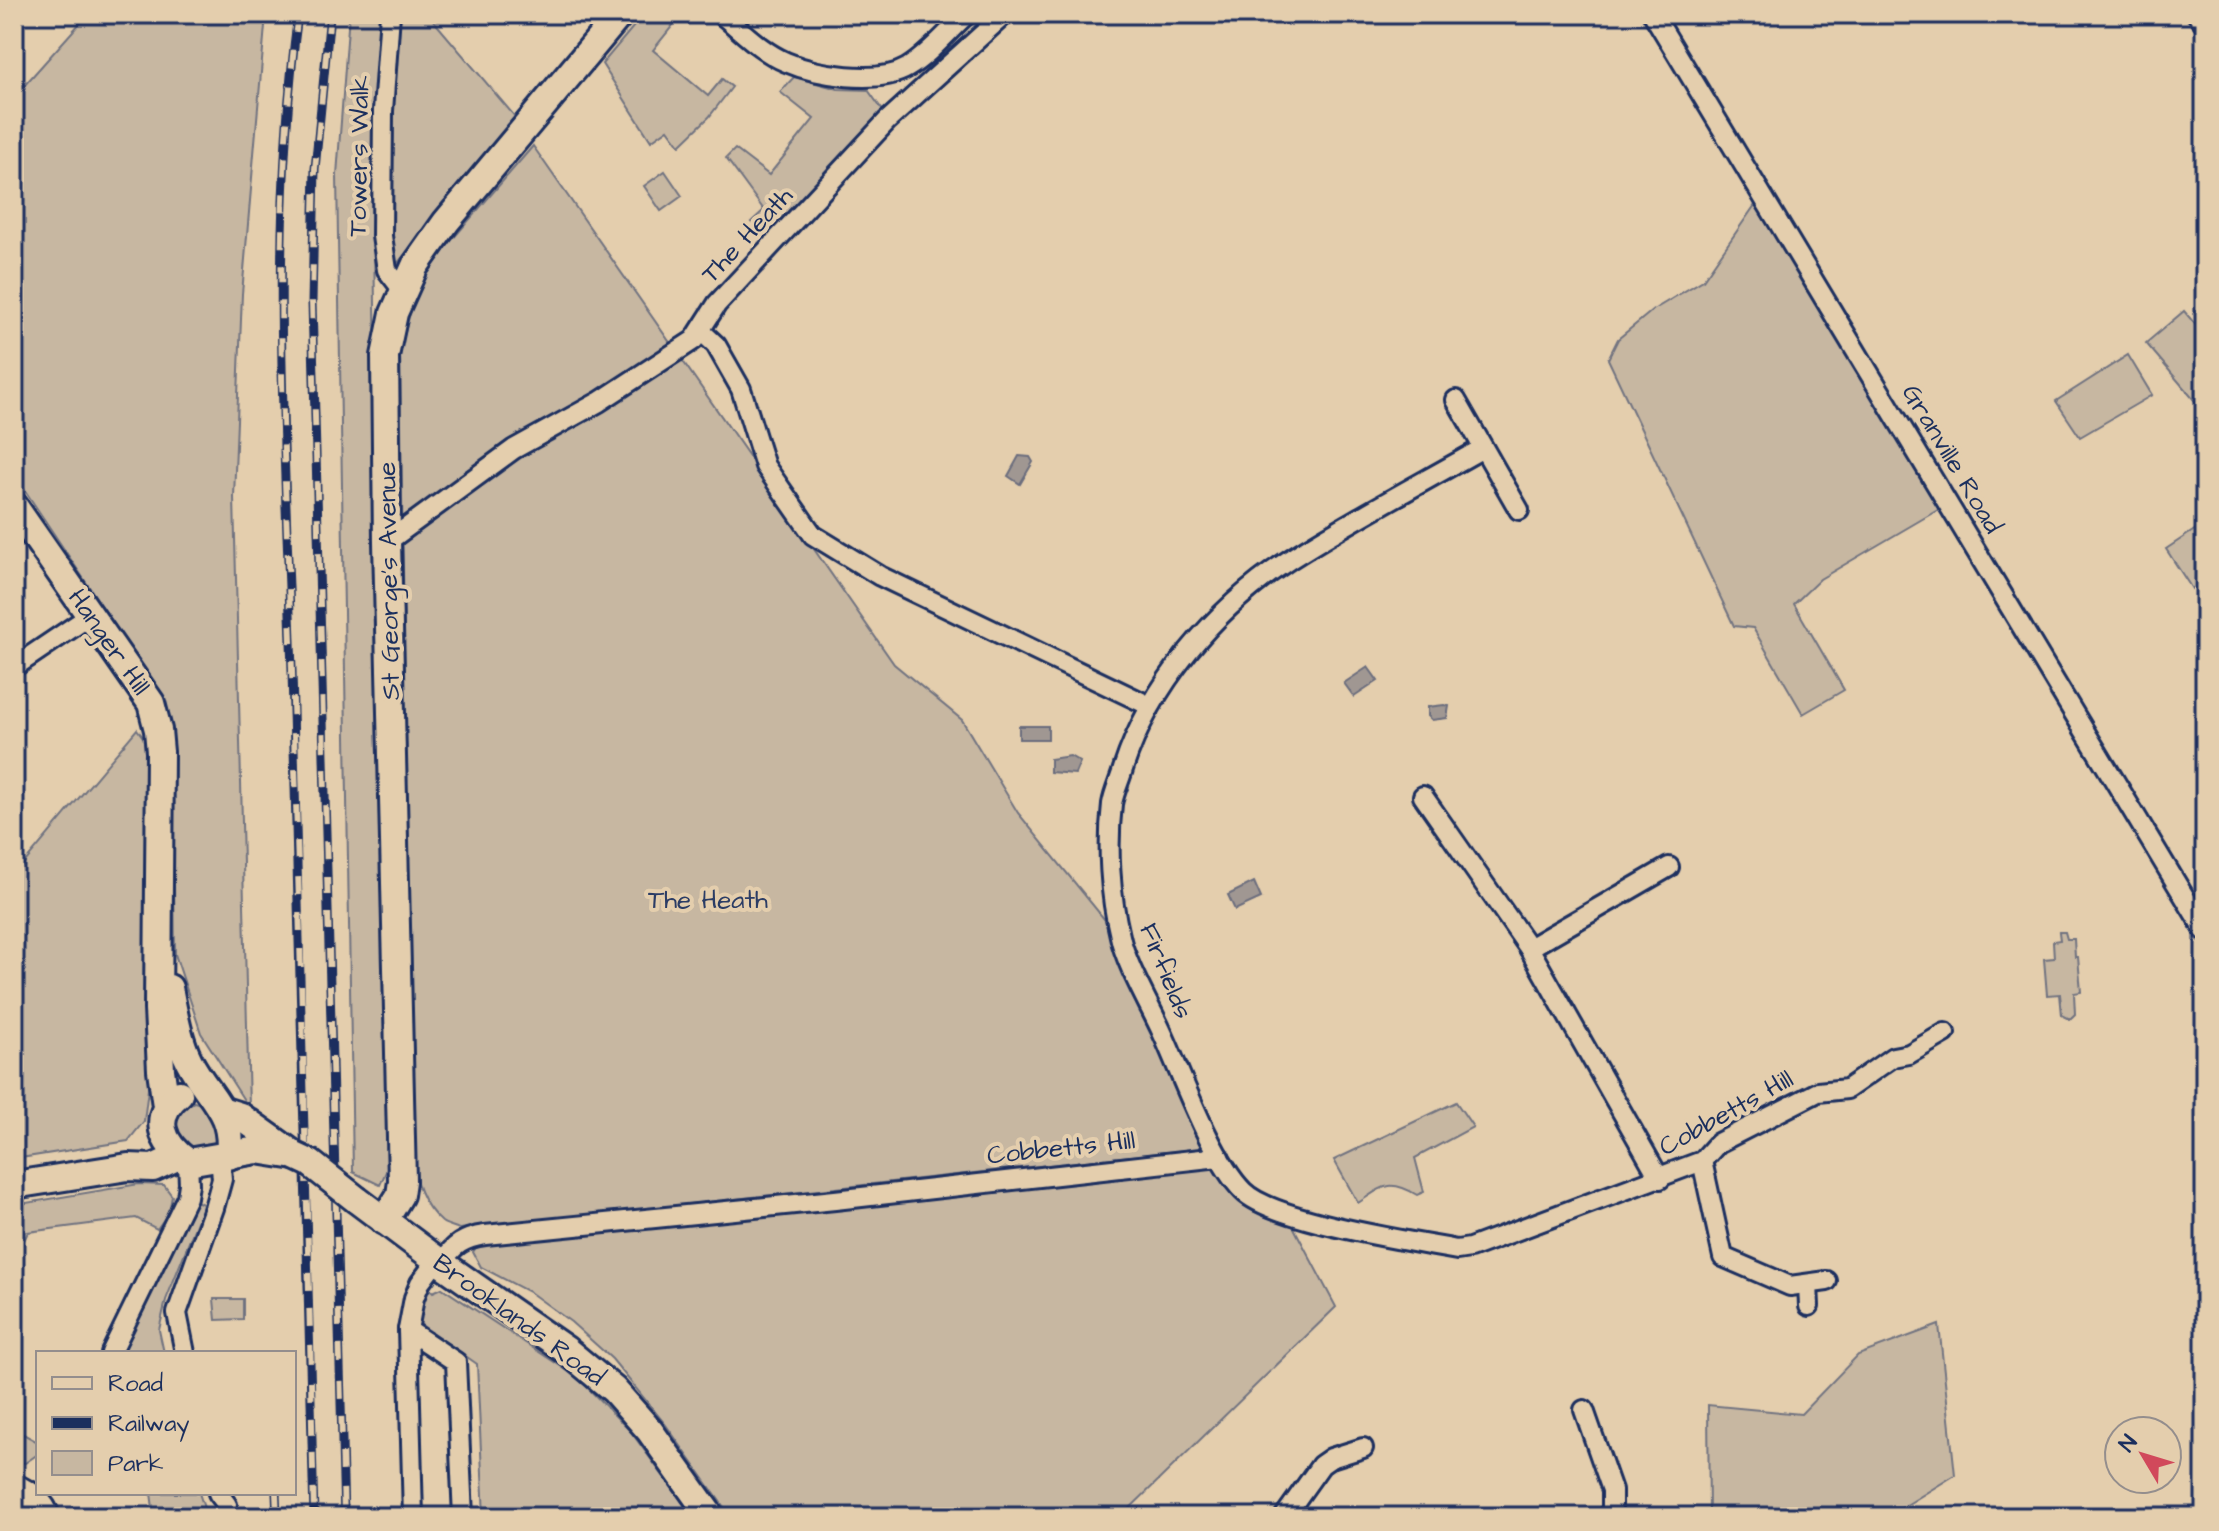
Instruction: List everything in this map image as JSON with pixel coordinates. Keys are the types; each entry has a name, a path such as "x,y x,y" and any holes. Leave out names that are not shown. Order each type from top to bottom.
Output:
{"main road":[{"name":"St George’s Avenue","path":"384,1221 400,1195 402,1181 385,356 394,313 415,266 446,222 620,14"},
{"name":"Hanger Hill","path":"14,506 134,676 154,711 160,752 158,1009 166,1106"},
{"name":"Hanger Hill","path":"159,938 187,1058 205,1089"},
{"path":"184,1159 164,1134 162,1124 166,1106 177,1095 188,1090 205,1089 224,1111 229,1126 225,1156"},
{"name":"Brooklands Road","path":"224,1111 240,1116 295,1156 310,1163 384,1221 566,1350 614,1390 650,1431 711,1517"},
{"path":"128,1167 164,1134"},
{"path":"14,1185 128,1167 153,1168 184,1159 257,1150 295,1156"}],"street":[{"name":"Towers Walk","path":"390,14 383,111 382,236 387,270 404,292"},
{"path":"721,14 763,49 787,62 841,75 871,77 907,68 967,14"},
{"name":"The Heath","path":"387,542 514,449 599,402 694,340 702,332 717,304 887,121 1005,14"},
{"name":"Granville Road","path":"1653,14 2205,931"},
{"path":"2197,14 2205,24"},
{"path":"702,332 716,345 741,389 765,466 813,535 880,576 1150,706"},
{"path":"1456,400 1519,510"},
{"name":"Firfields","path":"1219,1157 1120,938 1111,874 1112,802 1129,752 1150,706 1173,671 1201,636 1243,596 1287,561 1483,448"},
{"path":"14,667 91,615"},
{"name":"Cobbetts Hill","path":"1423,796 1529,948 1660,1179"},
{"path":"1529,948 1669,867"},
{"name":"Cobbetts Hill","path":"413,1517 408,1330 417,1290 425,1274 467,1237 1219,1157 1244,1193 1277,1210 1457,1250 1484,1244 1702,1161 1718,1143 1818,1092 1847,1089 1893,1057 1909,1054 1945,1033"},
{"path":"185,1351 177,1313 214,1208 225,1156"},
{"path":"112,1351 187,1197 189,1184 184,1159"},
{"path":"1702,1161 1723,1257 1790,1286 1827,1281"},
{"path":"1808,1284 1809,1306"},
{"path":"408,1330 456,1362 463,1517"},
{"path":"1584,1410 1612,1490 1612,1517"},
{"path":"1284,1517 1321,1465 1331,1458 1363,1448"},
{"path":"25,1517 30,1501 27,1485"},
{"path":"27,1485 48,1509 50,1517"}],"green space":[{"path":"88,14 266,14 242,294 234,497 249,1108 201,1033 175,954 172,738 168,716 131,650 14,474 14,97"},
{"path":"349,14 383,14 373,181 389,1165 380,1185 353,1172 337,175"},
{"path":"395,14 428,14 517,119 392,270"},
{"path":"644,14 682,14 653,50 708,96 722,79 732,87 709,117 680,145 668,129 651,141 602,64"},
{"path":"794,77 838,89 868,90 883,111 768,239 751,222 764,210 726,158 735,149 769,175 814,119 780,92"},
{"name":"The Heath","path":"533,146 894,664 962,720 1018,813 1105,920 1204,1148 459,1229 442,1222 429,1208 417,1183 411,1155 400,351 414,298 432,263"},
{"path":"665,171 682,196 661,211 644,186"},
{"path":"1766,189 1948,504 1820,579 1794,604 1844,690 1803,714 1753,628 1734,626 1608,359 1618,339 1653,310 1703,280"},
{"path":"2184,311 2205,336 2205,413 2146,343"},
{"path":"2128,355 2152,395 2080,437 2056,401"},
{"path":"2205,523 2205,581 2192,589 2166,549"},
{"path":"137,729 150,751 149,1081 144,1121 128,1141 14,1159 14,875"},
{"path":"2059,932 2065,932 2067,939 2074,939 2075,957 2078,957 2081,992 2074,993 2075,1014 2070,1019 2062,1015 2060,994 2047,995 2044,959 2054,958 2053,941 2060,940"},
{"path":"194,1102 208,1110 221,1136 211,1148 195,1150 179,1132 177,1119 180,1113"},
{"path":"1456,1102 1473,1127 1415,1158 1424,1192 1417,1195 1399,1187 1386,1187 1358,1203 1334,1160"},
{"path":"1218,1162 1292,1224 1336,1307 1121,1517 731,1517 666,1425 612,1359 571,1322 531,1293 481,1267 473,1252 477,1246 488,1244 985,1191"},
{"path":"139,1184 164,1185 172,1196 169,1212 157,1229 136,1218 28,1232 14,1262 14,1205"},
{"path":"194,1200 203,1204 166,1300 159,1330 164,1351 118,1351"},
{"path":"429,1288 433,1292 442,1288 577,1377 631,1432 693,1517 484,1517 477,1364 420,1324 422,1304"},
{"path":"214,1299 243,1299 243,1319 216,1320"},
{"path":"1939,1325 1955,1475 1887,1517 1709,1517 1708,1405 1801,1414 1858,1355"},
{"path":"14,1429 36,1441 36,1455 25,1463 14,1461"},
{"path":"151,1495 200,1495 207,1517 146,1517 153,1508"}],"shaded area":[{"path":"1019,456 1030,457 1033,462 1020,484 1008,476"},
{"path":"1368,667 1378,681 1354,697 1344,683"},
{"path":"1449,706 1447,718 1432,720 1428,716 1428,707"},
{"path":"1019,726 1048,726 1048,739 1019,739"},
{"path":"1070,756 1080,762 1075,774 1050,772 1050,759"},
{"path":"1254,882 1261,898 1235,910 1228,895"}],"railway":[{"path":"298,14 284,178 282,342 314,1517"},
{"path":"330,14 315,169 312,302 344,1517"},
{"path":"276,1495 277,1517"}]}
